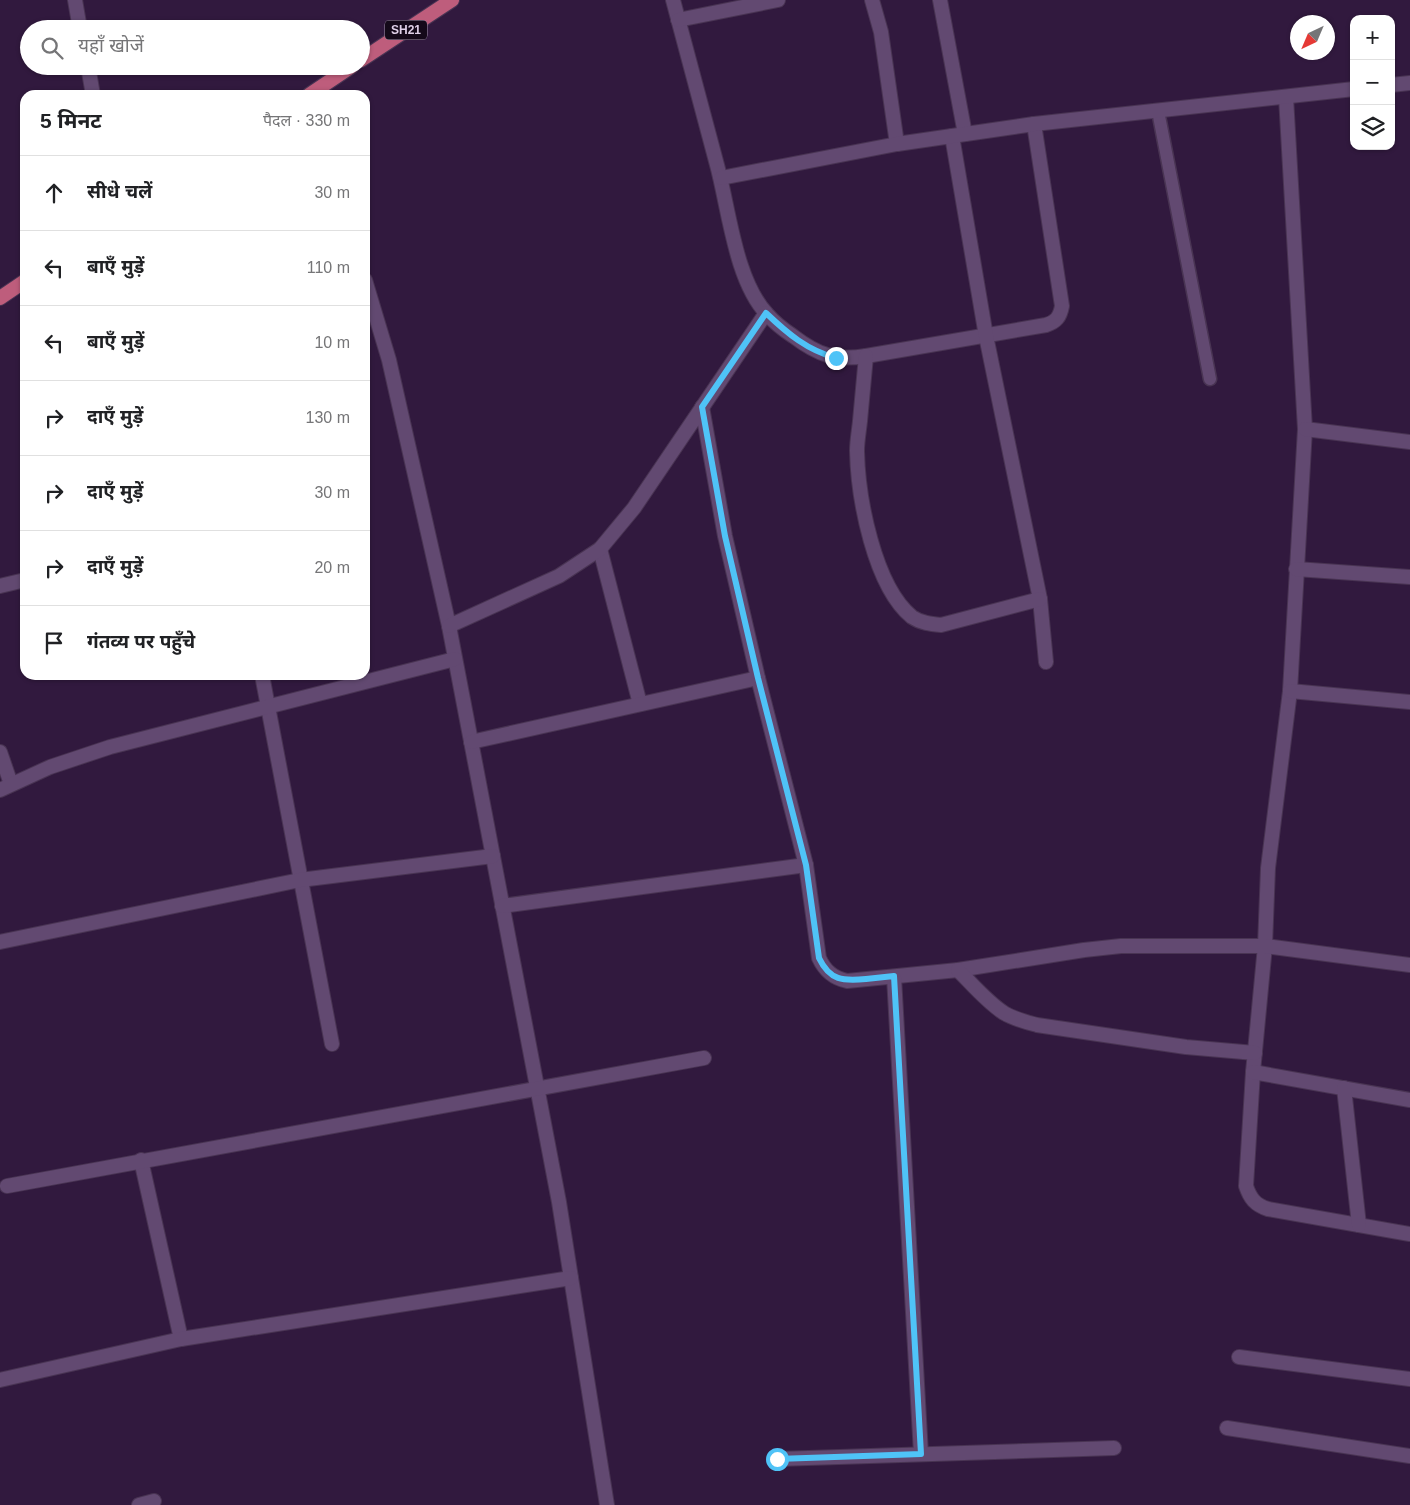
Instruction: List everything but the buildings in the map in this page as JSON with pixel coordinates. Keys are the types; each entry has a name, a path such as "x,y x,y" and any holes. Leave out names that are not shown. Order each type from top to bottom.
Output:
{"main road":[{"name":"SH21","path":"370,54 452,0"},
{"path":"317,90 339,75"},
{"path":"0,298 20,284"}],"street":[{"path":"75,0 78,20"},
{"path":"673,0 721,178 737,252 755,298 766,313 783,329 813,350 836,358 851,359 1046,325 1053,322 1061,313 1062,306 1034,124"},
{"path":"678,20 778,0"},
{"path":"872,0 881,32 897,144"},
{"path":"940,0 986,336 1040,599 1046,662"},
{"path":"90,75 92,90"},
{"path":"1395,85 1410,83"},
{"path":"721,178 897,144 1034,124 1350,89"},
{"path":"1286,96 1305,429 1290,692 1268,868 1265,946 1253,1072 1246,1186 1253,1201 1268,1209 1410,1234"},
{"path":"370,297 389,360 455,659 559,1202 607,1505"},
{"path":"448,626 559,576 600,549 634,508 766,313"},
{"path":"866,356 857,450 860,486 865,518 876,556 889,588 901,605 913,618 927,624 941,625 1040,599"},
{"path":"702,407 725,536 758,678 806,865 819,958 823,966 837,979 847,981 958,970 1121,946 1265,946 1410,965"},
{"path":"1305,429 1410,442"},
{"path":"600,549 640,704"},
{"path":"1296,569 1410,577"},
{"path":"0,586 20,581"},
{"path":"0,752 5,787 50,767 110,746 455,659"},
{"path":"471,742 758,678"},
{"path":"263,680 332,1044"},
{"path":"1290,692 1410,702"},
{"path":"0,942 300,880 493,856"},
{"path":"502,906 806,865"},
{"path":"958,970 1004,1013 1037,1025 1186,1047 1255,1053"},
{"path":"894,976 921,1454"},
{"path":"7,1186 704,1058"},
{"path":"1253,1072 1410,1100"},
{"path":"1344,1088 1359,1225"},
{"path":"141,1160 181,1339"},
{"path":"0,1380 181,1339 571,1278"},
{"path":"1239,1357 1410,1379"},
{"path":"1227,1428 1410,1456"},
{"path":"777,1459 1114,1448"},
{"path":"139,1505 154,1501"}],"lane":[{"path":"1158,111 1210,379"}],"route":[{"path":"777,1459 921,1454 894,976 847,981 837,979 823,966 819,958 806,865 758,678 725,536 702,407 766,313 802,343 813,350 836,358"}]}
